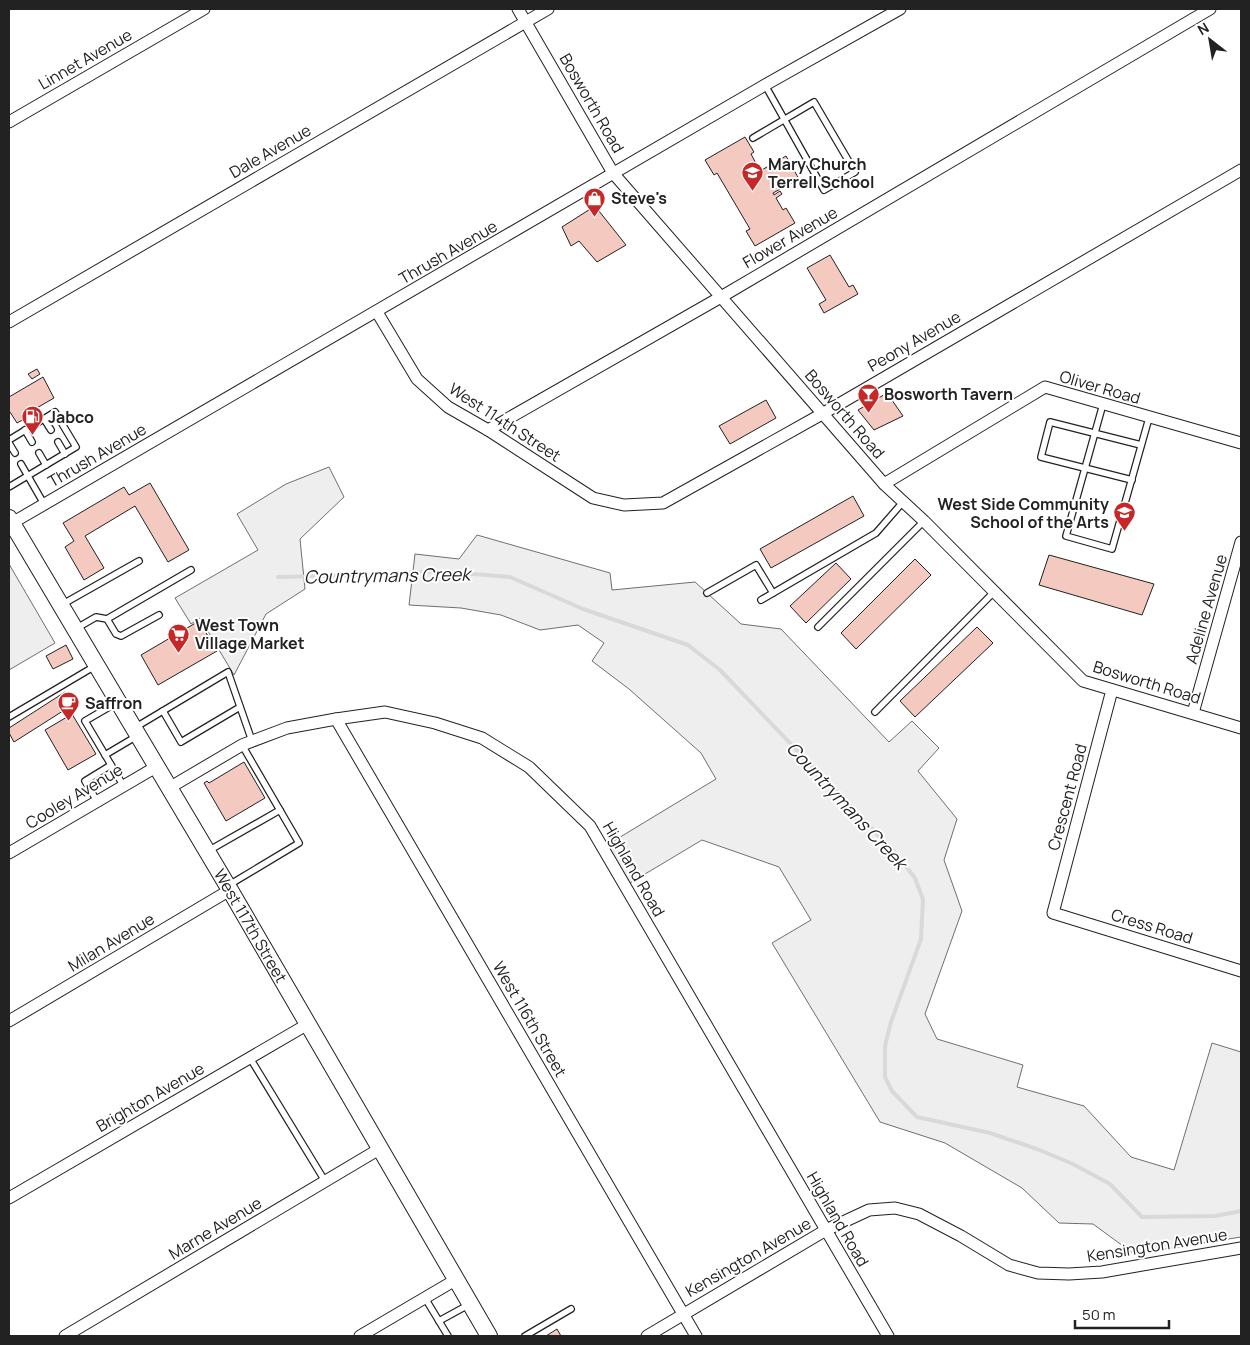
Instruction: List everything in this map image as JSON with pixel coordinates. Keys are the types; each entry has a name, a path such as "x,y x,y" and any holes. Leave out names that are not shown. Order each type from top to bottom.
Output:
{"main road":[{"name":"West 117th Street","path":"10,520 229,888 490,1336"}],"street":[{"name":"Linnet Avenue","path":"9,122 204,9"},
{"name":"Bosworth Road","path":"518,9 613,174 884,484 924,521 1083,681 1241,728"},
{"name":"Dale Avenue","path":"9,322 548,9"},
{"name":"Thrush Avenue","path":"10,520 44,504 765,85 900,9"},
{"name":"Flower Avenue","path":"488,430 721,297 1210,9"},
{"name":"Peony Avenue","path":"593,498 624,506 663,503 822,414 1241,170"},
{"name":"West 114th Street","path":"377,312 417,379 448,407 488,430 593,498"},
{"name":"Oliver Road","path":"884,484 1045,387 1241,442"},
{"name":"Adeline Avenue","path":"1194,714 1241,542"},
{"name":"Crescent Road","path":"1053,913 1112,690"},
{"name":"Highland Road","path":"168,788 247,743 287,728 385,712 435,722 482,738 529,767 590,826 888,1336"},
{"name":"West 116th Street","path":"336,719 696,1336"},
{"name":"Cooley Avenue","path":"9,853 156,766"},
{"name":"Milan Avenue","path":"9,1021 229,888"},
{"name":"Cress Road","path":"1053,913 1241,970"},
{"name":"Brighton Avenue","path":"9,1198 308,1024"},
{"name":"Marne Avenue","path":"66,1336 381,1148"},
{"name":"Kensington Avenue","path":"647,1336 826,1230 869,1210 895,1208 919,1214 961,1236 1009,1265 1038,1273 1102,1272 1241,1248"},
{"path":"360,1336 456,1279"}],"lane":[{"path":"753,138 784,120 814,102 855,172 824,190 784,120 765,85"},
{"path":"1104,404 1066,536 1112,549 1150,418"},
{"path":"9,487 76,447 55,412 9,441 15,453"},
{"path":"44,419 51,430"},
{"path":"1132,480 1041,457 1050,422 1141,446"},
{"path":"25,430 32,442"},
{"path":"58,442 65,454"},
{"path":"39,453 46,465"},
{"path":"21,464 44,504"},
{"path":"761,600 876,533 903,502"},
{"path":"818,627 924,521"},
{"path":"62,606 140,561"},
{"path":"706,593 756,566 773,593"},
{"path":"107,620 191,570"},
{"path":"874,712 994,592"},
{"path":"76,629 96,617 107,620 116,634 121,636 159,615"},
{"path":"9,717 97,665"},
{"path":"105,755 163,711 228,672 240,707 247,743 280,810 299,843 229,888"},
{"path":"118,701 85,721 123,785"},
{"path":"163,711 181,742 240,707"},
{"path":"97,801 85,781 111,765"},
{"path":"207,852 280,810"},
{"path":"250,1058 325,1181"},
{"path":"425,1298 448,1336"},
{"path":"439,1321 471,1304"},
{"path":"526,1336 571,1310"}],"shaded area":[{"path":"329,467 344,497 300,539 305,589 266,614 234,675 200,618 191,624 175,598 258,550 237,514 286,484"},
{"path":"477,535 610,573 612,590 695,582 741,624 781,629 889,742 912,721 939,748 918,771 957,819 944,860 962,911 925,1014 937,1039 1023,1065 1017,1087 1084,1106 1131,1157 1174,1170 1212,1043 1241,1052 1241,1237 1134,1254 1093,1224 1059,1223 1022,1188 945,1143 880,1122 772,943 811,920 779,867 702,840 630,883 607,845 716,779 701,753 629,689 592,661 604,643 578,625 540,630 501,615 461,608 409,605 415,554 459,559"},
{"path":"9,564 55,643 9,670"}],"building":[{"name":"Mary Church Terrell School","path":"745,137 754,152 751,154 760,171 786,156 799,179 773,193 774,195 780,191 782,194 776,198 783,210 786,208 795,223 755,246 746,231 750,229 717,173 714,175 705,160"},
{"path":"595,206 626,245 597,262 579,241 571,246 562,227"},
{"path":"830,255 849,287 853,285 858,294 824,313 819,304 826,300 807,268"},
{"path":"37,369 40,374 32,379 28,374"},
{"path":"43,377 54,398 35,409 37,412 17,423 9,413 9,397"},
{"path":"887,393 903,416 874,430 858,410"},
{"path":"766,400 776,418 730,444 719,426"},
{"path":"150,483 189,550 168,562 135,506 85,536 104,568 84,580 65,547 74,541 63,523 124,487 129,495"},
{"path":"853,496 864,516 771,568 760,549"},
{"path":"1049,555 1154,584 1142,615 1039,585"},
{"path":"915,559 931,575 856,649 841,633"},
{"path":"836,563 851,579 806,623 790,606"},
{"name":"West Town Village Market","path":"199,621 217,651 158,685 141,655"},
{"path":"977,627 993,643 915,717 900,701"},
{"path":"66,645 73,659 53,669 46,656"},
{"path":"65,692 74,704 14,742 9,733 9,728"},
{"path":"72,714 96,754 68,770 45,730"},
{"path":"244,762 265,798 226,821 204,783 207,781 209,783"},
{"path":"557,1329 561,1336 546,1336"}],"waterway":[{"name":"Countrymans Creek","path":"278,577 377,575 437,571 510,577 583,609 688,645 720,670 898,856 915,878 923,900 921,939 891,1022 885,1046 885,1077 892,1091 917,1117 990,1133 1073,1164 1110,1184 1142,1217 1215,1216 1241,1211"}],"place":[{"name":"Mary Church Terrell School","path":"752,192"},
{"name":"Steve's","path":"595,217"},
{"name":"Bosworth Tavern","path":"868,413"},
{"name":"Jabco","path":"32,436"},
{"name":"West Side Community School of the Arts","path":"1125,532"},
{"name":"West Town Village Market","path":"179,653"},
{"name":"Saffron","path":"69,722"}]}
